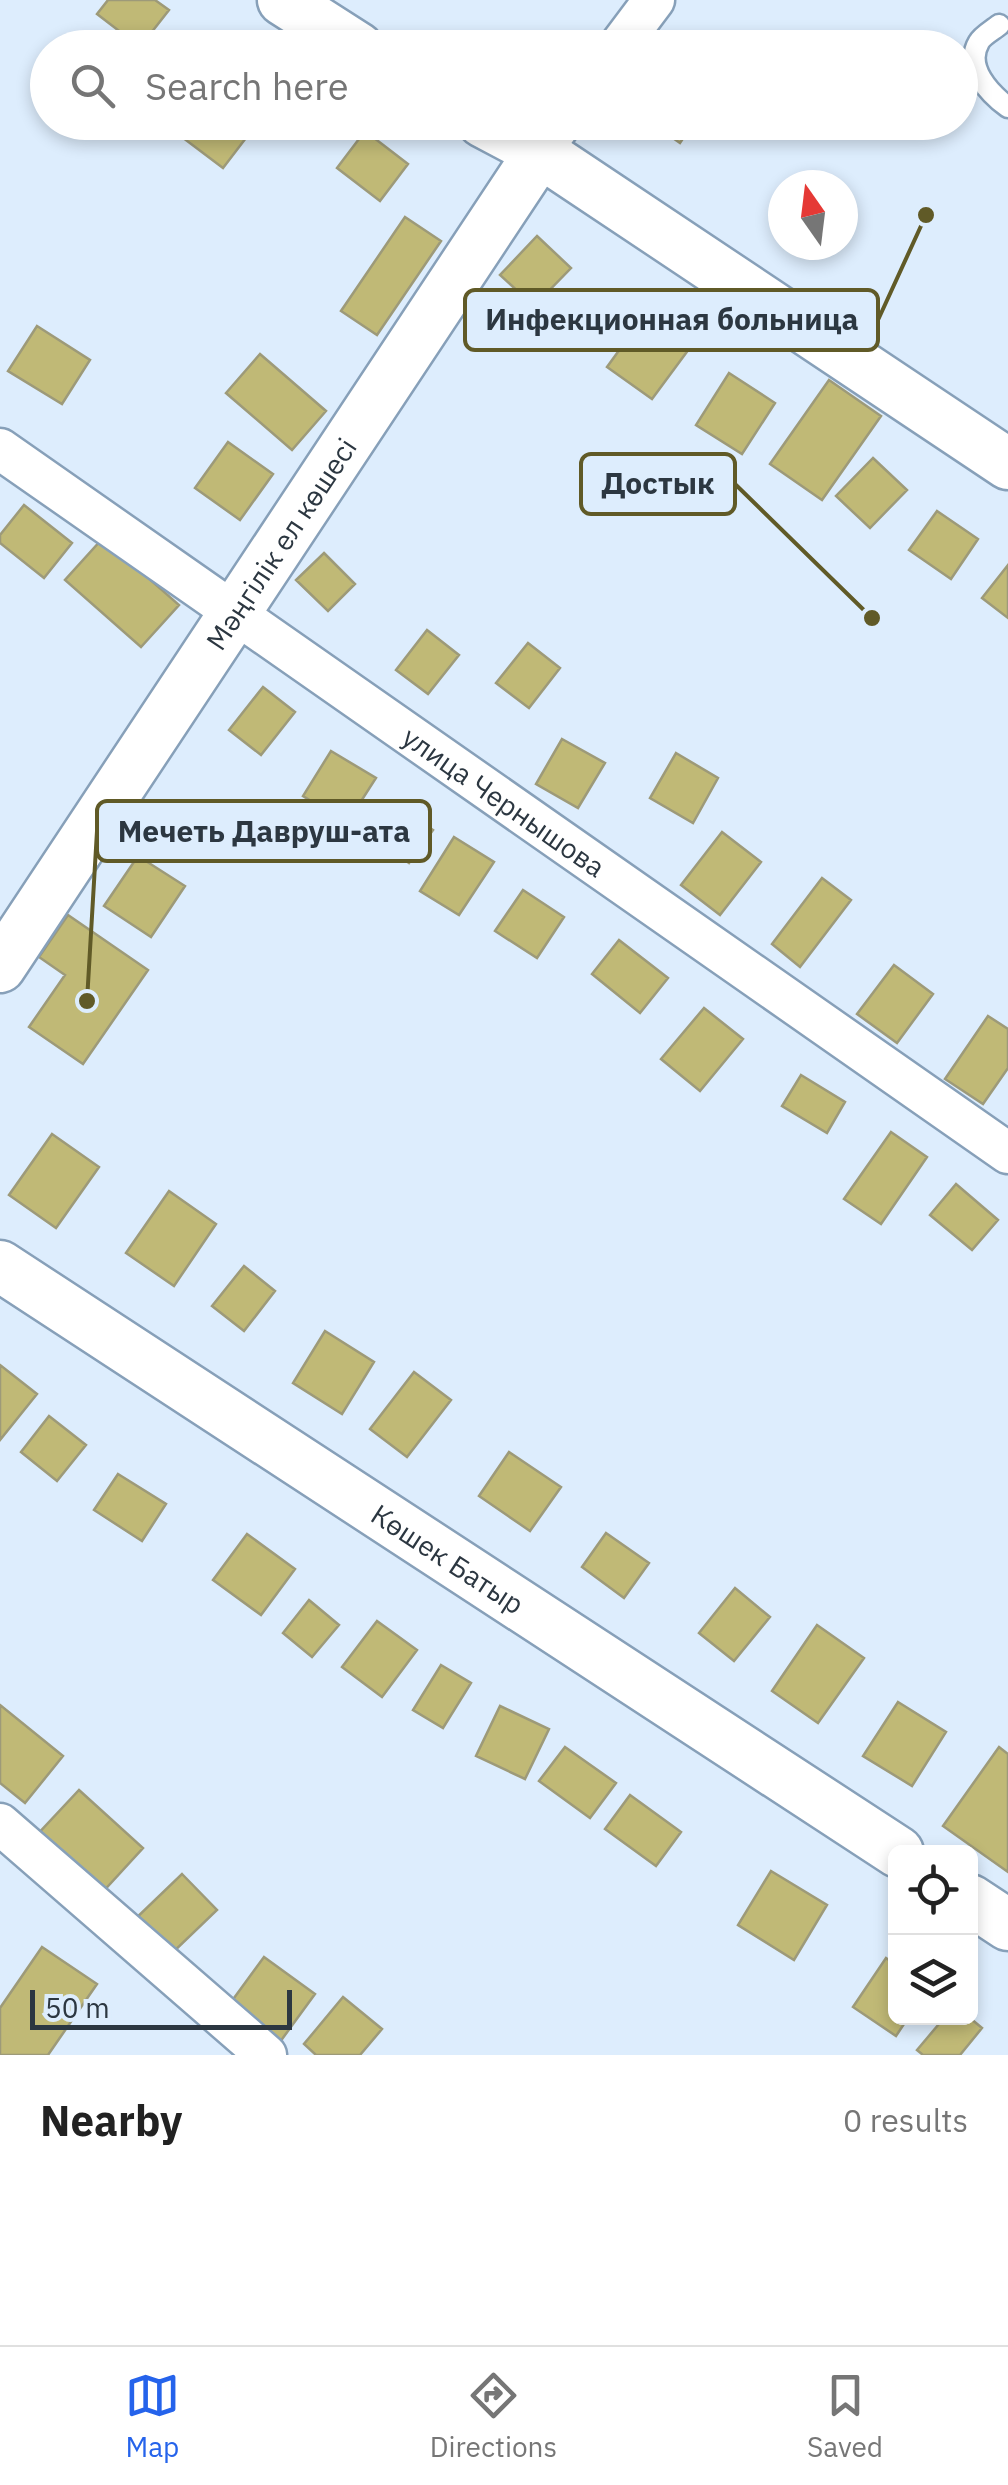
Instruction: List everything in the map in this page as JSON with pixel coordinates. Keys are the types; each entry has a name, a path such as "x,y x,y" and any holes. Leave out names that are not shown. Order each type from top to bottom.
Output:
{"street":[{"path":"283,0 330,30"},
{"path":"632,30 654,0"},
{"name":"Мәңгілік ел көшесі","path":"0,967 549,140"},
{"path":"555,140 1008,464"},
{"name":"улица Чернышова","path":"0,448 1008,1153"},
{"name":"Көшек Батыр","path":"0,1266 888,1845"},
{"path":"0,1824 266,2055"},
{"path":"978,1905 1008,1924"}],"lane":[{"path":"978,42 998,25"},
{"path":"978,72 990,94 1008,107"}],"building":[{"path":"108,0 155,0 169,10 153,30 118,30 97,14"},
{"path":"186,140 244,140 223,168"},
{"path":"358,140 377,140 408,164 380,201 337,168"},
{"path":"405,217 441,241 377,335 341,311"},
{"path":"537,236 571,268 534,306 500,275"},
{"path":"644,316 689,349 652,399 607,367"},
{"path":"37,326 90,360 62,404 8,371"},
{"path":"260,354 326,411 292,450 226,393"},
{"path":"729,373 775,403 742,454 696,425"},
{"path":"829,380 881,416 822,500 770,464"},
{"path":"228,442 273,474 240,520 195,488"},
{"path":"873,458 907,490 870,528 836,496"},
{"path":"24,505 72,543 44,578 0,543 0,535"},
{"path":"937,511 978,539 951,579 909,550"},
{"path":"103,538 179,605 141,647 65,580"},
{"path":"324,553 355,584 328,611 296,580"},
{"path":"1008,565 1008,618 982,598"},
{"path":"427,630 459,655 428,694 396,670"},
{"path":"528,643 560,668 529,708 496,683"},
{"path":"263,687 295,712 261,755 229,730"},
{"path":"562,739 605,763 578,808 536,784"},
{"path":"331,751 376,778 347,823 303,796"},
{"path":"676,753 718,778 693,823 650,798"},
{"path":"394,803 433,830 409,863 371,836"},
{"path":"722,832 761,862 720,915 681,885"},
{"path":"454,837 494,862 459,915 420,891"},
{"path":"138,856 185,886 151,937 104,906"},
{"path":"822,878 851,900 800,967 772,944"},
{"path":"523,890 564,917 537,958 495,931"},
{"path":"68,915 148,970 83,1064 29,1027 65,975 39,957"},
{"path":"619,940 668,978 640,1013 592,974"},
{"path":"894,965 933,994 897,1043 857,1014"},
{"path":"704,1008 743,1039 700,1091 661,1059"},
{"path":"988,1016 1008,1029 1008,1068 983,1104 945,1079"},
{"path":"801,1075 845,1102 827,1133 782,1106"},
{"path":"891,1132 927,1157 881,1224 844,1199"},
{"path":"52,1134 99,1167 56,1228 9,1195"},
{"path":"956,1184 998,1220 972,1250 930,1215"},
{"path":"169,1191 216,1224 174,1286 126,1253"},
{"path":"244,1266 275,1291 244,1331 212,1306"},
{"path":"325,1331 374,1362 342,1414 293,1383"},
{"path":"0,1365 37,1394 0,1440"},
{"path":"414,1372 451,1400 407,1457 370,1429"},
{"path":"49,1416 86,1445 57,1481 21,1452"},
{"path":"509,1452 561,1487 530,1531 479,1496"},
{"path":"118,1474 166,1504 142,1541 94,1510"},
{"path":"606,1533 649,1563 624,1598 582,1567"},
{"path":"247,1534 295,1569 261,1615 213,1580"},
{"path":"735,1588 770,1617 734,1661 699,1633"},
{"path":"309,1600 339,1625 312,1657 283,1633"},
{"path":"377,1621 417,1650 382,1697 342,1667"},
{"path":"817,1625 864,1658 818,1723 772,1691"},
{"path":"441,1665 471,1683 443,1728 413,1710"},
{"path":"898,1702 946,1732 912,1786 863,1756"},
{"path":"0,1705 63,1756 25,1803 0,1783"},
{"path":"500,1706 549,1729 525,1779 476,1756"},
{"path":"565,1747 616,1783 590,1818 539,1781"},
{"path":"999,1747 1008,1754 1008,1872 978,1851 978,1845 970,1845 943,1826"},
{"path":"79,1790 143,1848 99,1896 35,1837"},
{"path":"630,1795 681,1832 656,1866 605,1829"},
{"path":"771,1871 827,1905 794,1960 738,1925"},
{"path":"182,1874 217,1910 167,1958 132,1922"},
{"path":"42,1947 97,1984 48,2055 0,2055 0,2008"},
{"path":"264,1957 315,1994 277,2046 226,2009"},
{"path":"888,1959 888,2025 903,2025 896,2036 853,2007"},
{"path":"343,1997 382,2029 360,2055 316,2055 304,2044"},
{"path":"938,2025 978,2025 982,2028 960,2055 923,2055 917,2050"}],"place":[{"name":"Инфекционная больница","path":"926,215"},
{"name":"Достык","path":"872,618"},
{"name":"Мечеть Давруш-ата","path":"87,1001"}]}
